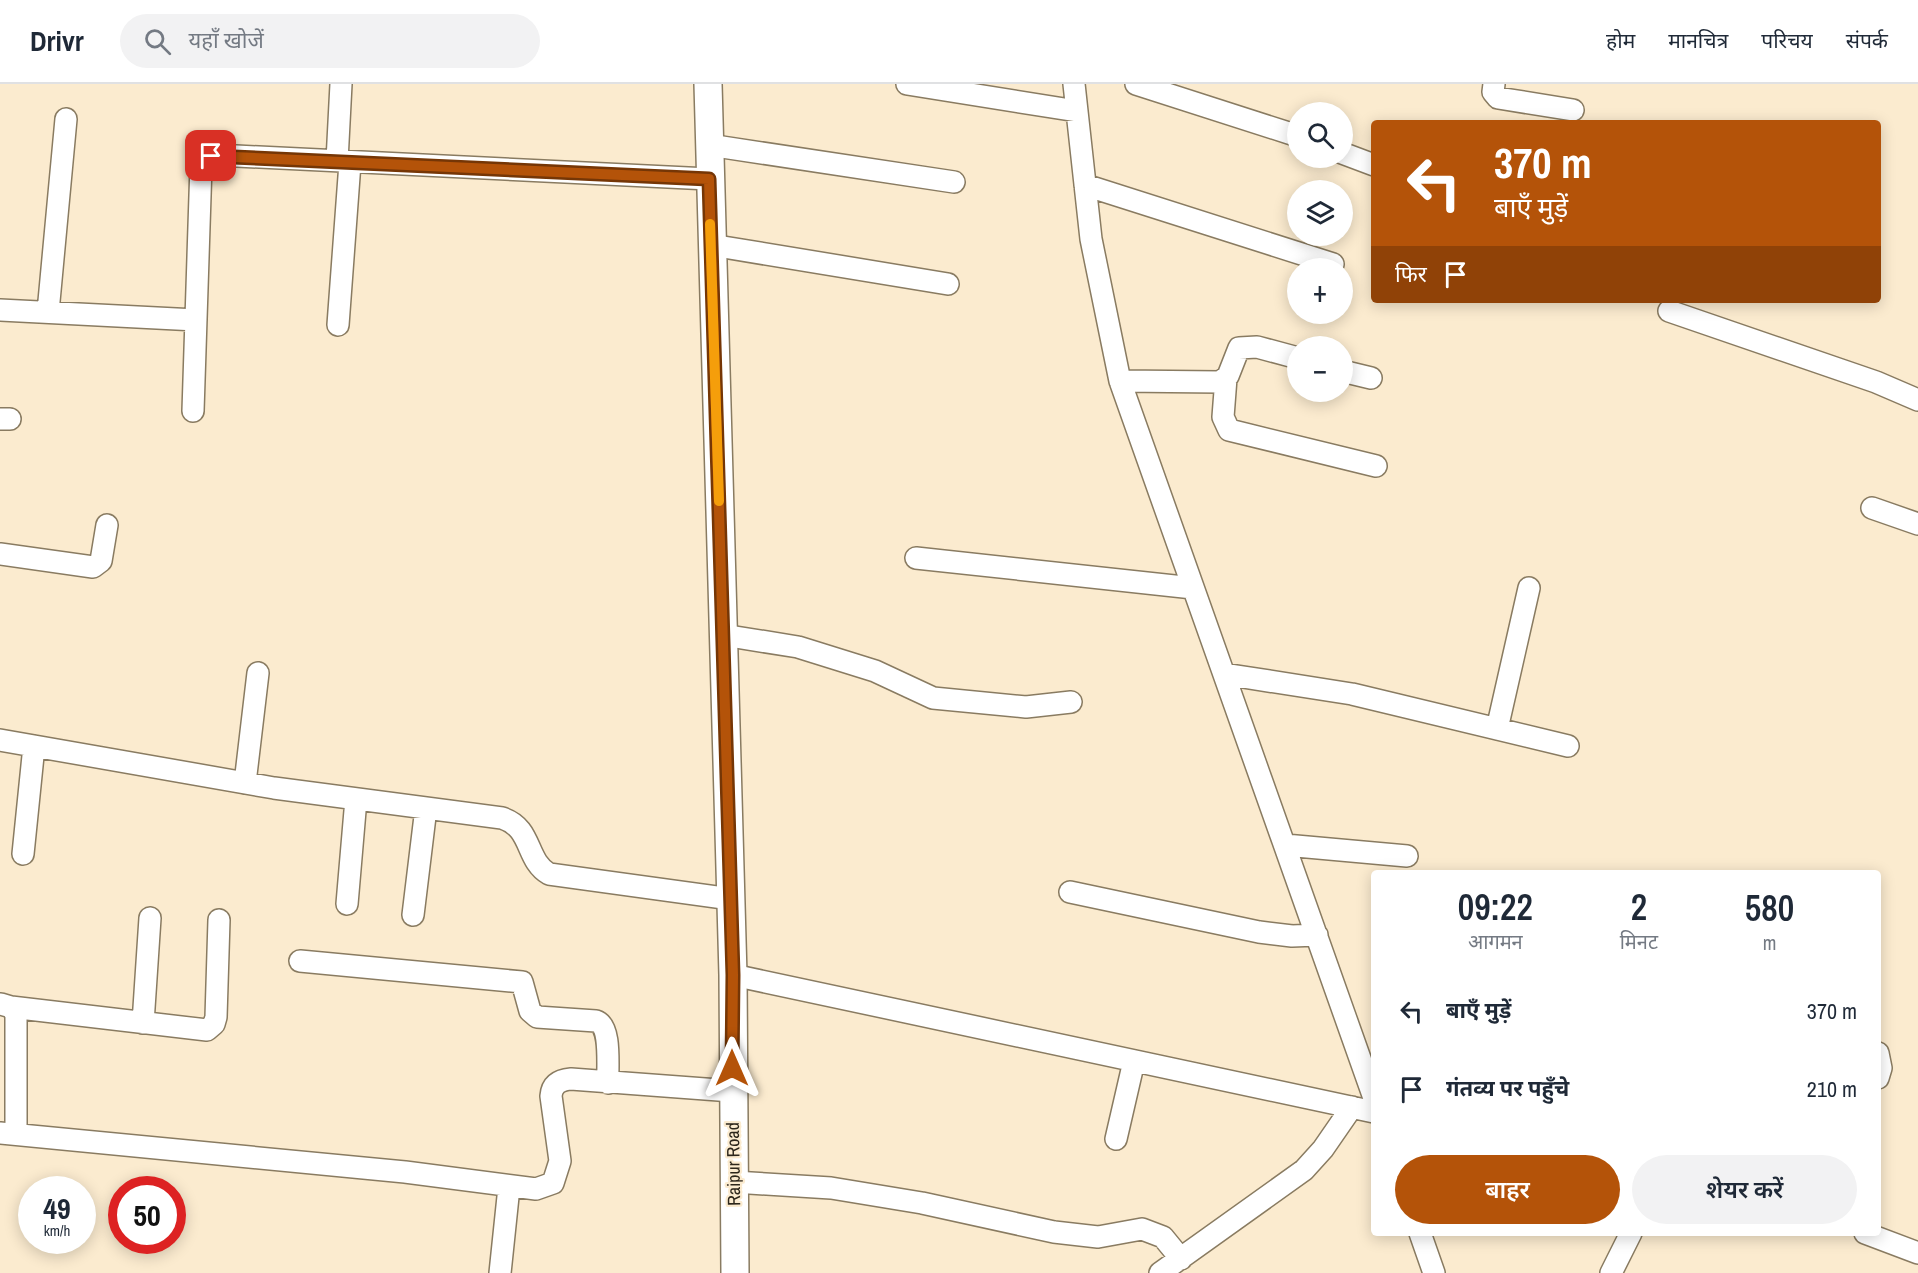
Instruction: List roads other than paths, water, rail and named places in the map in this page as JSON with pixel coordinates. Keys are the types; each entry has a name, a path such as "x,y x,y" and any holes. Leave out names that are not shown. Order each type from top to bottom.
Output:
{"main road":[{"name":"Raipur Road","path":"708,84 733,975 735,1273"}],"street":[{"path":"338,325 343,162 341,84"},
{"path":"908,84 1077,111"},
{"path":"1074,84 1091,239 1120,381 1371,1089"},
{"path":"1136,84 1287,132"},
{"path":"1494,84 1493,92 1498,98 1573,110"},
{"path":"48,312 66,119"},
{"path":"709,145 954,182"},
{"path":"193,411 203,160 217,155 709,179"},
{"path":"1353,157 1371,164"},
{"path":"1085,185 1314,258"},
{"path":"711,245 948,284"},
{"path":"0,310 196,320"},
{"path":"1669,311 1876,382 1918,400"},
{"path":"1287,355 1244,346 1236,353 1226,378 1223,417 1229,430 1376,466"},
{"path":"1353,373 1371,378"},
{"path":"1120,381 1212,383 1226,378"},
{"path":"1872,508 1918,524"},
{"path":"0,554 93,567 101,561 107,525"},
{"path":"916,558 1193,588"},
{"path":"1497,729 1529,588"},
{"path":"723,635 798,647 875,671 915,692 933,698 1026,707 1071,702"},
{"path":"244,783 258,673"},
{"path":"1224,674 1352,694 1568,746"},
{"path":"0,740 244,783 511,821 523,832 538,866 556,876 731,899"},
{"path":"23,854 34,746"},
{"path":"346,904 356,799"},
{"path":"413,915 426,808"},
{"path":"1285,844 1407,856"},
{"path":"1070,892 1259,932 1292,936 1317,935"},
{"path":"143,1023 150,918"},
{"path":"5,1005 201,1030 211,1028 216,1017 219,920"},
{"path":"300,961 522,982 530,1011 537,1017 596,1021 603,1025 606,1034 608,1083"},
{"path":"733,975 1371,1111"},
{"path":"5,1005 16,1014 8,1047 8,1133 405,1172 536,1189 548,1186 557,1178 560,1161 551,1096 555,1086 571,1079 732,1091"},
{"path":"1116,1139 1134,1061"},
{"path":"1160,1273 1304,1170 1323,1149 1352,1107"},
{"path":"734,1182 831,1188 922,1203 1054,1232 1098,1237 1142,1229 1163,1238 1181,1259"},
{"path":"500,1273 509,1187"},
{"path":"1421,1236 1434,1273"},
{"path":"1611,1273 1630,1236"},
{"path":"1873,1236 1918,1253"}]}
